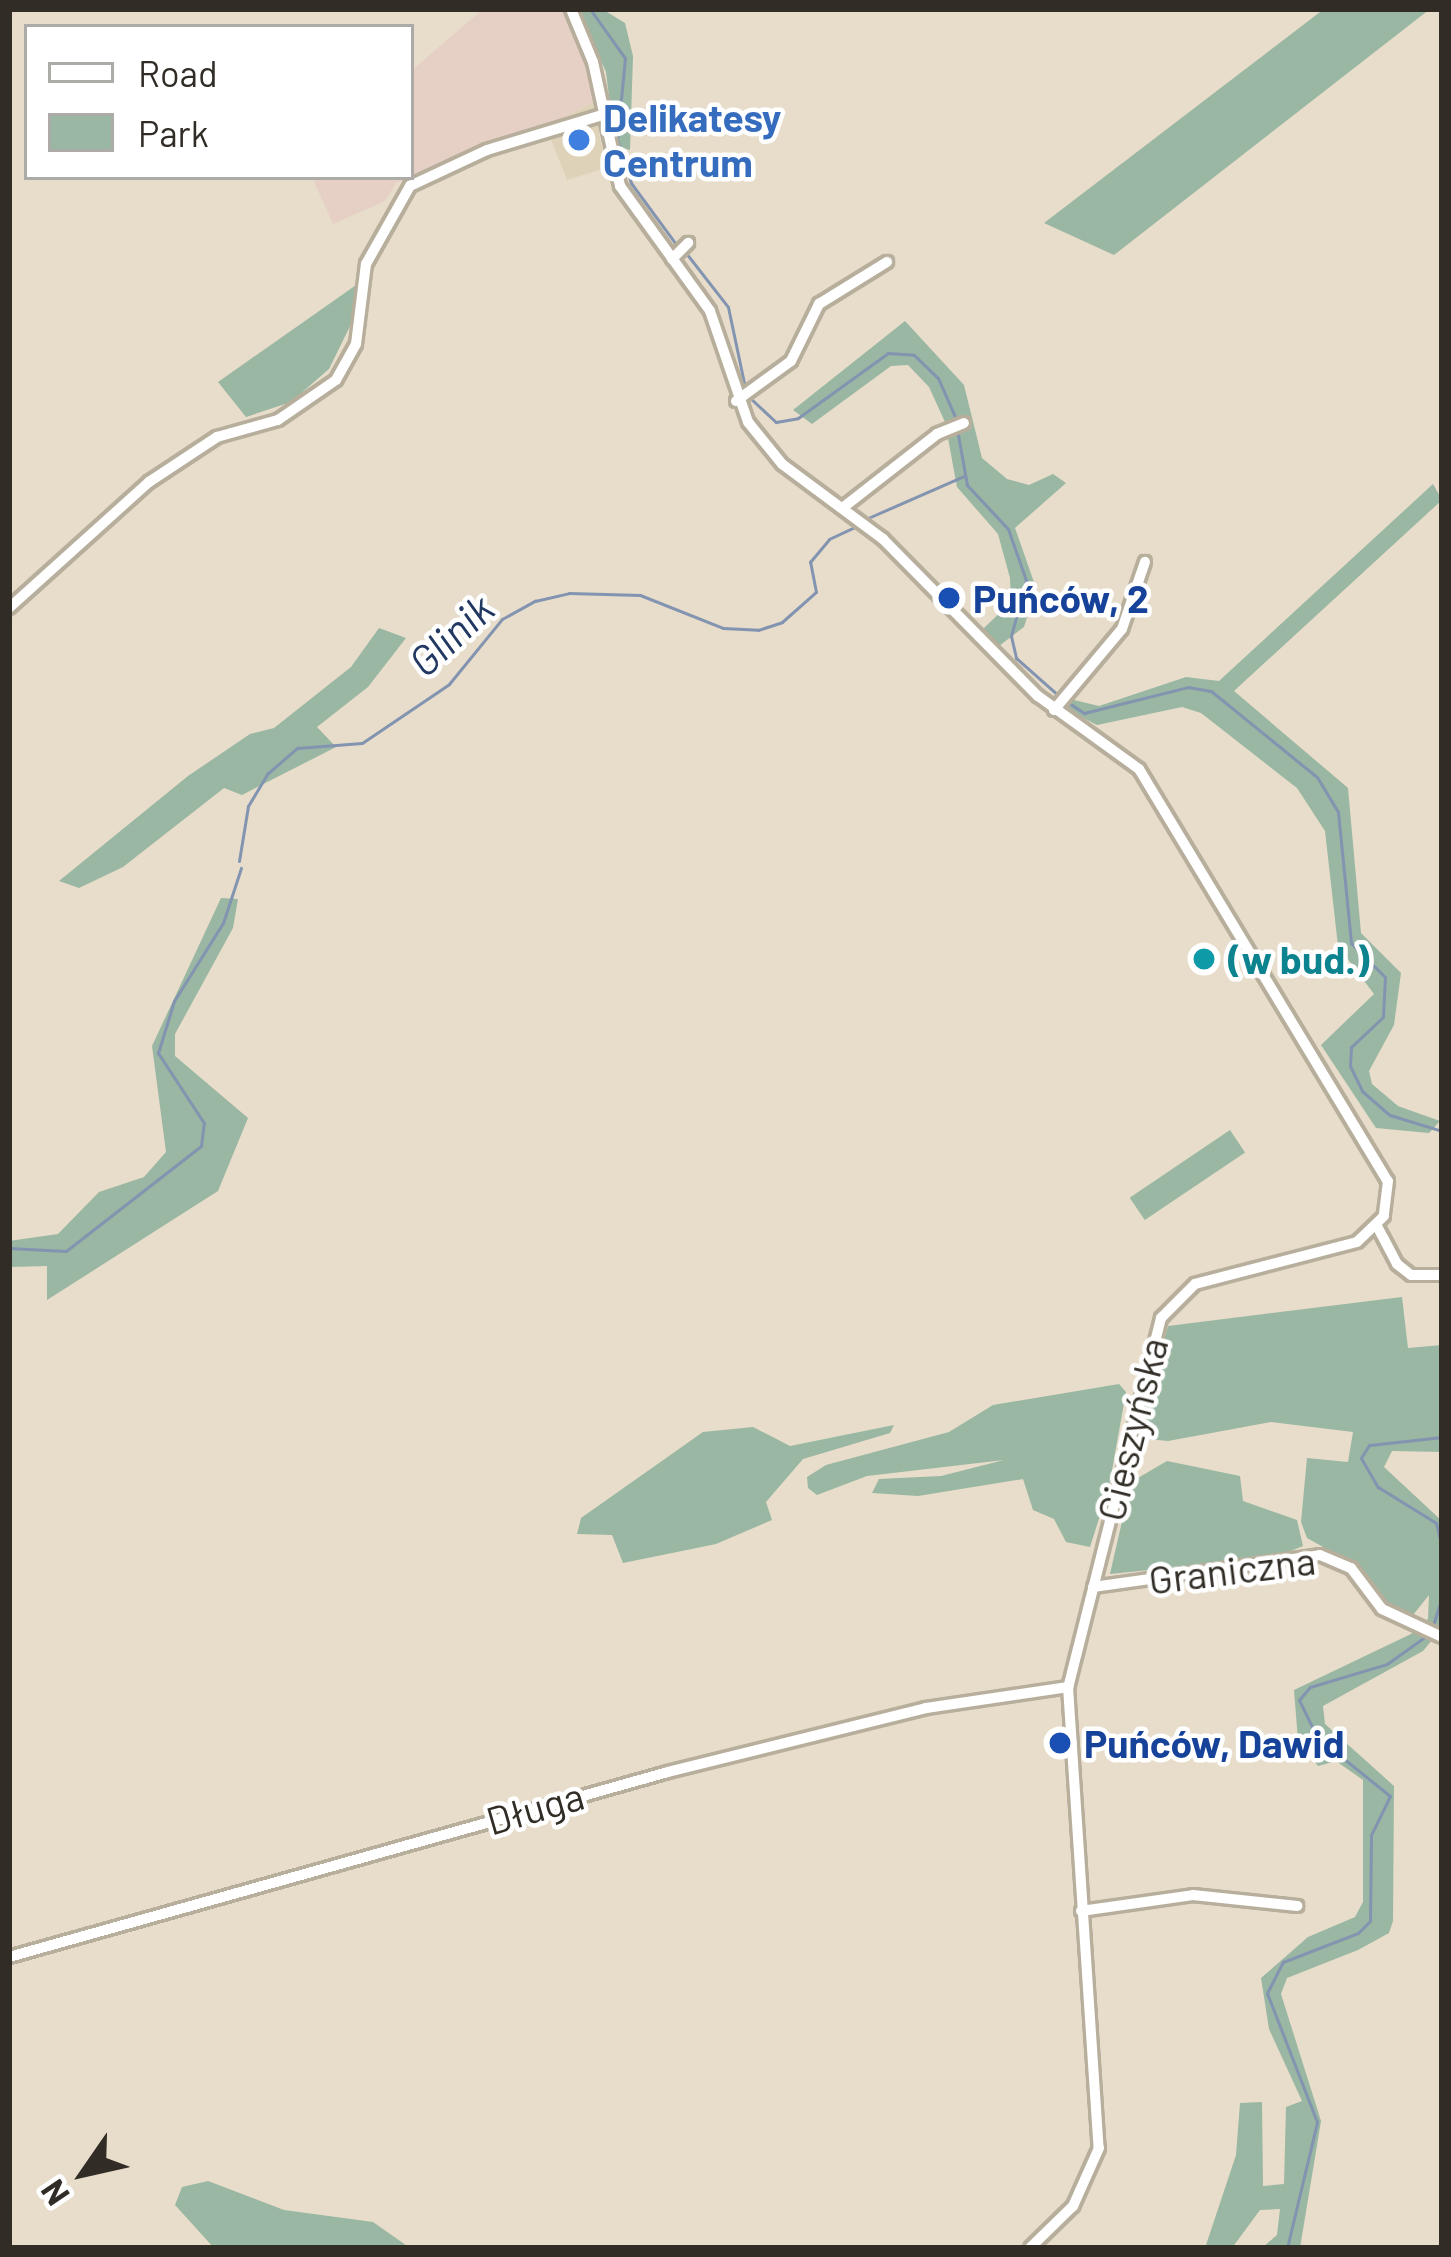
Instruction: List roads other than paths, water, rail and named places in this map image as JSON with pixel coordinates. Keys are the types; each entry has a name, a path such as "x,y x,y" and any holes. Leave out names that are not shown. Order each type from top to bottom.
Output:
{"street":[{"path":"572,9 593,62 620,186 679,252 710,311 743,397 782,464 845,506 1056,707 1123,753 1158,796 1382,1163 1390,1197 1377,1226 1397,1264 1411,1275 1442,1275"},
{"path":"9,608 149,482 217,437 278,420 336,380 356,344 366,264 410,186 488,150 602,115"},
{"path":"743,397 791,361 819,304 887,262"},
{"path":"845,506 958,424"},
{"path":"1056,707 1122,629 1145,562"},
{"name":"Cieszyńska","path":"1030,2248 1073,2206 1099,2148 1067,1687 1170,1300 1204,1281 1336,1251 1377,1226"},
{"name":"Graniczna","path":"1093,1587 1320,1555 1346,1564 1377,1606 1441,1636"},
{"name":"Długa","path":"9,1958 668,1772 926,1708 1067,1687"},
{"path":"1081,1911 1193,1895 1297,1906"}],"waterway":[{"path":"590,9 625,58 617,139 631,183 678,247"},
{"path":"686,253 728,307 745,388"},
{"path":"749,397 776,422 798,418 888,353 914,355 938,378 956,419"},
{"path":"957,429 967,485 1008,529 1026,580 1011,636 1016,658 1058,695"},
{"name":"Glinik","path":"868,518 964,476"},
{"name":"Glinik","path":"239,861 248,806 267,774 297,748 362,743 449,684 502,619 535,601 569,593 640,595 723,628 758,630 782,622 816,592 810,562 829,539 857,526"},
{"path":"1066,701 1084,713 1188,687 1211,691 1317,777 1338,812 1351,943 1385,977 1383,1017 1351,1047 1350,1066 1362,1091 1390,1115 1442,1131"},
{"name":"Glinik","path":"9,1248 66,1251 201,1146 204,1123 158,1053 174,1001 223,923 241,868"},
{"path":"1442,1437 1369,1445 1361,1458 1378,1487 1436,1523 1442,1547"},
{"path":"1432,1629 1442,1597"},
{"path":"1287,2248 1317,2122 1267,1993 1283,1962 1358,1933 1370,1921 1371,1835 1390,1796 1317,1737 1299,1700 1310,1687 1387,1664 1426,1636"}],"place":[{"name":"Delikatesy Centrum","path":"579,140"},
{"name":"Puńców, 2","path":"949,598"},
{"name":"(w bud.)","path":"1204,959"},
{"name":"Puńców, Dawid","path":"1060,1743"}]}
